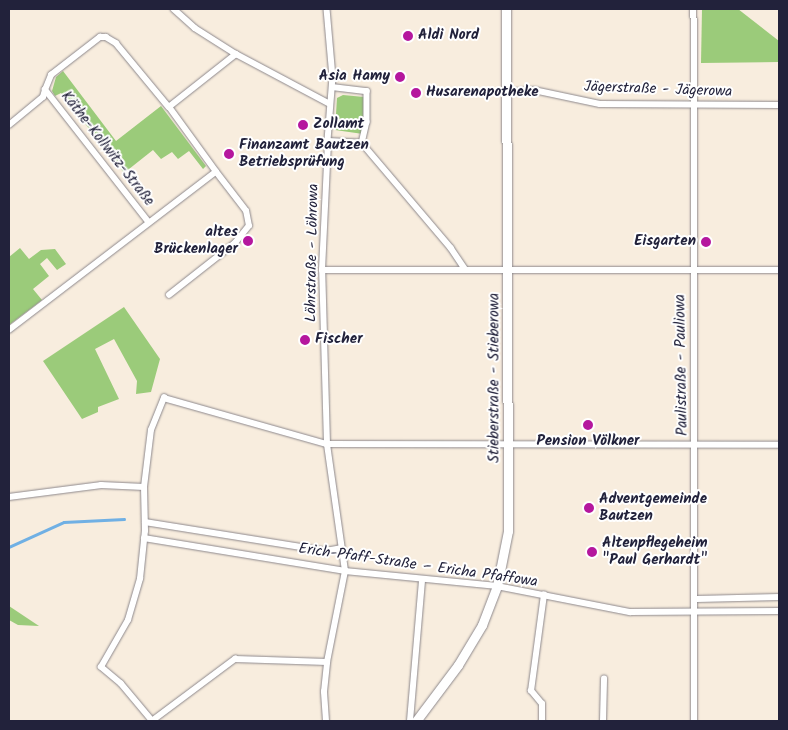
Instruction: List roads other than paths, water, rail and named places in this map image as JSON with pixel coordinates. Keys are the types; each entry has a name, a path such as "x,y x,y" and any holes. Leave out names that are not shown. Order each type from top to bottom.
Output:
{"main road":[{"name":"Stieberstraße - Stieberowa","path":"416,721 474,640 497,586 508,530 506,9"}],"street":[{"path":"174,9 195,28 236,54 330,104"},
{"name":"Löhrstraße - Löhrowa","path":"326,721 324,692 327,662 345,570 327,444 322,270 333,57 327,9"},
{"name":"Paulistraße - Pauliowa","path":"694,9 697,599 695,721"},
{"name":"Käthe-Kollwitz-Straße","path":"9,125 43,97 51,75 100,37 106,37 116,43 168,107 246,211 249,226 235,243 169,295"},
{"path":"168,107 236,54"},
{"path":"332,87 367,91 367,122 362,143"},
{"name":"Käthe-Kollwitz-Straße","path":"45,90 150,223"},
{"name":"Jägerstraße - Jägerowa","path":"507,92 534,90 600,104 779,105"},
{"path":"328,141 362,143 451,248 465,269"},
{"name":"Käthe-Kollwitz-Straße","path":"9,330 216,172"},
{"path":"322,270 779,270"},
{"path":"327,662 235,659 152,721 121,684 101,668 120,637 135,603 144,538 144,487 151,430 164,398 327,444 779,445"},
{"path":"9,497 101,484 144,487"},
{"name":"Erich-Pfaff-Straße – Ericha Pfaffowa","path":"145,522 326,551 342,548"},
{"name":"Erich-Pfaff-Straße – Ericha Pfaffowa","path":"144,538 345,570 422,580 497,586 630,612 779,611"},
{"path":"410,721 422,580"},
{"path":"542,721 542,704 531,691 544,596"},
{"path":"697,599 779,597"},
{"path":"603,721 604,679"}],"waterway":[{"path":"9,547 64,522 124,519"}],"place":[{"name":"Aldi Nord","path":"408,36"},
{"name":"Asia Hamy","path":"400,77"},
{"name":"Husarenapotheke","path":"416,93"},
{"name":"Zollamt","path":"303,125"},
{"name":"Finanzamt Bautzen Betriebsprüfung","path":"229,154"},
{"name":"altes Brückenlager","path":"248,241"},
{"name":"Eisgarten","path":"706,242"},
{"name":"Fischer","path":"305,340"},
{"name":"Pension Völkner","path":"588,425"},
{"name":"Adventgemeinde Bautzen","path":"589,508"},
{"name":"Altenpflegeheim \"Paul Gerhardt\"","path":"592,552"}]}
